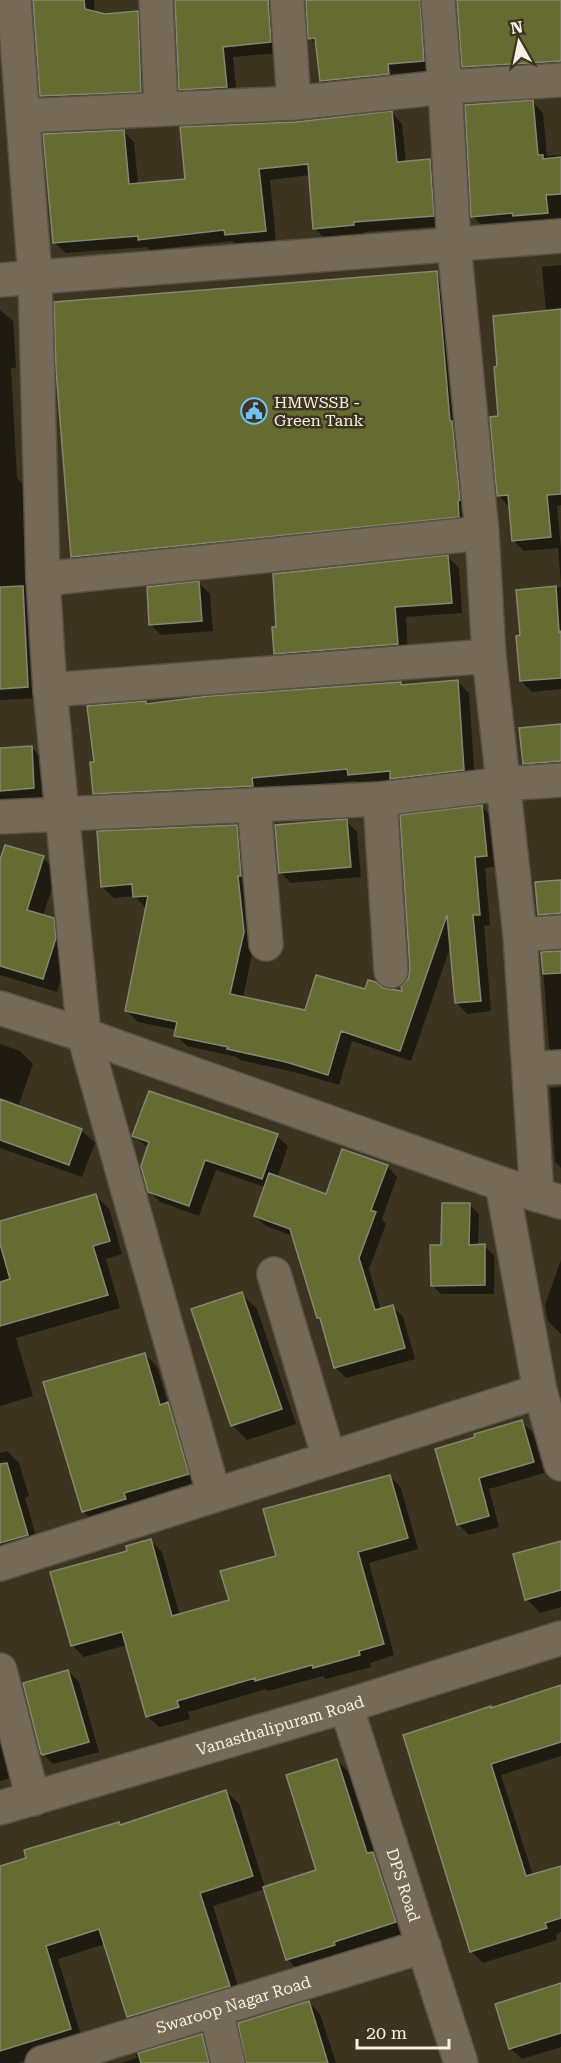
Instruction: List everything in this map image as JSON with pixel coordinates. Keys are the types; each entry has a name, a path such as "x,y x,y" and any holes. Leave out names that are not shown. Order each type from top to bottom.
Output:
{"street":[{"path":"14,0 35,278 43,579 50,690 84,1035 214,1496"},
{"path":"156,0 161,109"},
{"path":"287,0 294,103"},
{"path":"0,1008 84,1035 502,1184 549,1198 545,1068 520,936 489,656 482,533 454,245 438,0"},
{"path":"23,116 294,103 445,87 561,80"},
{"path":"0,280 561,236"},
{"path":"43,579 482,533"},
{"path":"50,690 489,656"},
{"path":"0,817 380,799 503,784 561,780"},
{"path":"380,799 391,971"},
{"path":"254,805 266,944"},
{"path":"520,936 561,932"},
{"path":"502,1184 540,1391 561,1464"},
{"path":"274,1274 328,1458"},
{"path":"0,1564 540,1391"},
{"name":"Vanasthalipuram Road","path":"0,1808 346,1706 561,1638"},
{"path":"0,1670 33,1799"},
{"name":"DPS Road","path":"346,1706 461,2063"},
{"name":"Swaroop Nagar Road","path":"42,2063 424,1946"},
{"path":"216,2011 228,2063"}],"building":[{"path":"33,0 84,0 85,9 105,14 138,11 141,92 40,96"},
{"path":"175,0 268,0 271,42 223,47 227,87 179,90"},
{"path":"306,0 420,0 424,61 388,64 389,74 320,81 315,38 308,39"},
{"path":"457,0 561,0 561,61 462,67"},
{"path":"533,100 538,155 543,155 543,159 561,157 561,194 546,195 548,213 513,216 512,213 471,217 465,105"},
{"path":"392,111 397,162 430,159 434,216 354,222 354,225 313,229 308,164 259,169 266,231 225,235 224,230 138,240 138,236 53,243 43,134 124,130 129,184 185,179 180,127 296,122"},
{"name":"HMWSSB - Green Tank","path":"437,271 450,421 452,421 460,500 458,501 459,517 71,557 56,370 54,302"},
{"path":"561,309 561,494 547,495 551,537 512,541 508,495 497,496 490,417 498,416 493,316"},
{"path":"448,555 452,603 395,607 398,644 274,654 272,627 276,627 273,574"},
{"path":"199,581 202,621 149,625 147,587"},
{"path":"23,586 28,687 0,689 0,587"},
{"path":"556,586 559,632 561,631 561,678 520,681 516,636 520,635 516,590"},
{"path":"458,680 464,770 390,779 390,771 348,775 347,769 252,778 253,786 93,794 90,762 94,762 87,706 146,701 146,704 209,696"},
{"path":"561,724 561,761 523,764 519,728"},
{"path":"32,746 34,788 0,791 0,748"},
{"path":"482,805 487,856 475,857 480,915 473,915 481,1001 455,1003 447,915 400,1051 341,1031 328,1075 286,1062 227,1049 228,1047 174,1036 177,1022 125,1011 148,896 133,897 132,884 101,887 97,831 237,825 241,876 238,876 244,932 230,994 305,1010 316,975 365,989 368,980 376,982 383,988 402,991 401,986 408,979 410,970 400,815"},
{"path":"347,819 351,867 279,873 275,825"},
{"path":"5,845 44,856 27,910 54,918 56,938 43,979 0,966 0,860"},
{"path":"561,880 561,913 538,915 535,882"},
{"path":"561,951 561,973 543,974 541,952"},
{"path":"149,1091 278,1134 262,1179 205,1160 189,1206 148,1192 141,1166 149,1142 132,1136"},
{"path":"0,1099 82,1129 69,1165 0,1140"},
{"path":"342,1149 388,1165 371,1210 376,1212 359,1258 375,1310 393,1305 405,1348 334,1368 290,1229 254,1216 269,1173 326,1194"},
{"path":"96,1194 110,1241 93,1246 108,1295 0,1326 0,1282 10,1279 0,1244 0,1221"},
{"path":"442,1203 470,1203 469,1245 485,1244 485,1285 431,1286 430,1245 441,1245"},
{"path":"242,1292 282,1409 231,1426 191,1309"},
{"path":"145,1353 160,1405 168,1402 189,1474 124,1493 126,1499 82,1512 43,1382"},
{"path":"522,1420 534,1462 479,1478 489,1516 457,1525 435,1449 475,1437 474,1434"},
{"path":"7,1463 28,1535 0,1543 0,1464"},
{"path":"390,1475 408,1538 358,1552 384,1644 359,1651 360,1655 313,1668 312,1665 255,1681 255,1678 177,1701 179,1707 146,1717 122,1632 71,1646 50,1572 127,1551 126,1546 151,1539 172,1616 229,1600 220,1571 276,1556 263,1509"},
{"path":"561,1541 561,1590 525,1600 513,1554"},
{"path":"68,1670 89,1742 43,1755 23,1683"},
{"path":"561,1685 561,1742 491,1764 526,1876 561,1866 561,1918 545,1923 547,1928 470,1952 403,1735"},
{"path":"337,1759 367,1853 373,1852 396,1922 334,1942 335,1945 286,1960 263,1887 316,1870 286,1775"},
{"path":"226,1790 253,1876 200,1893 230,1986 127,2017 99,1929 46,1946 71,2029 0,2051 0,1866 26,1858 24,1850 119,1822 120,1825"},
{"path":"561,1983 561,2033 509,2049 495,2004"},
{"path":"309,2001 328,2063 246,2063 238,2023"},
{"path":"202,2034 209,2063 141,2063 138,2053"}],"place":[{"name":"HMWSSB - Green Tank","path":"254,411"}]}
